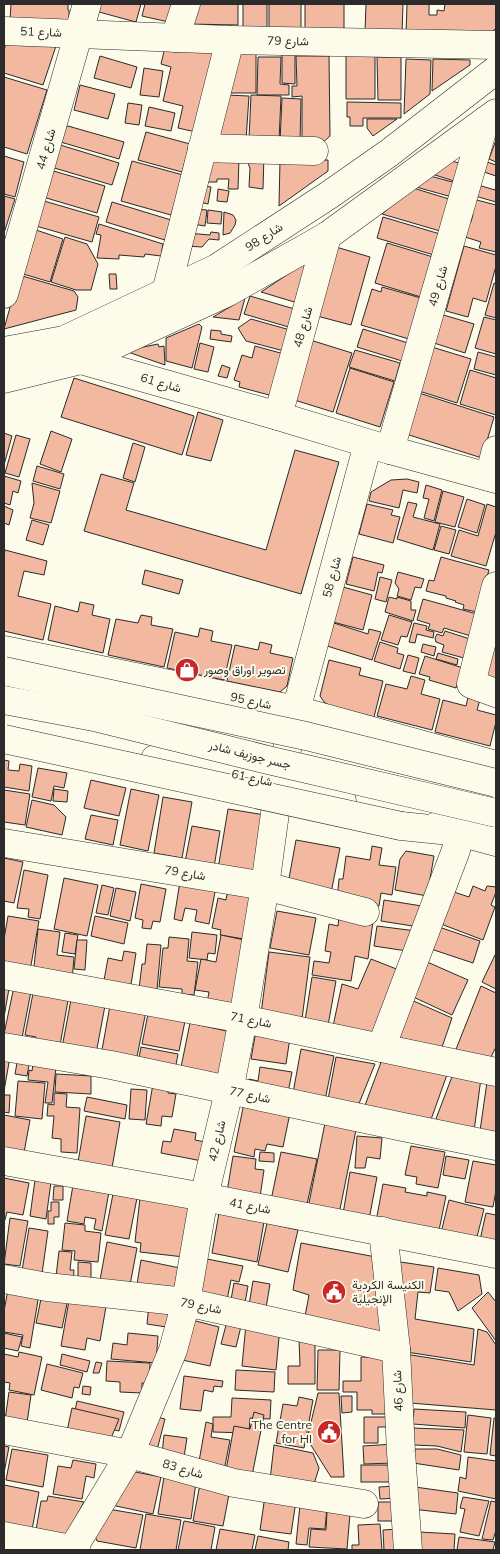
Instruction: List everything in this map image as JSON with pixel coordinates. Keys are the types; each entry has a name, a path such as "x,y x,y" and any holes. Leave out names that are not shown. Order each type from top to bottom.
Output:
{"main road":[{"name":"شارع 44","path":"4,294 87,4"},
{"path":"175,38 186,4"},
{"name":"شارع 51","path":"4,30 79,33"},
{"name":"شارع 79","path":"79,33 230,40 496,45"},
{"path":"166,292 230,40"},
{"name":"شارع 98","path":"4,351 72,350 166,292 217,268 329,196 389,153 496,70"},
{"name":"شارع 98","path":"4,379 72,350 228,292 327,236 491,117"},
{"name":"شارع 49","path":"379,447 491,117"},
{"path":"202,148 314,151"},
{"name":"شارع 48","path":"278,416 327,236"},
{"name":"شارع 61","path":"72,350 379,447 492,478"},
{"name":"شارع 58","path":"296,710 379,447"},
{"path":"492,478 496,450"},
{"path":"496,586 471,684 496,693"},
{"name":"شارع 95","path":"4,650 296,710 496,765"},
{"path":"4,671 306,736 496,783"},
{"name":"جسر جوزيف شادر","path":"4,700 94,717 496,813"},
{"name":"شارع 42","path":"73,1550 130,1454 173,1350 186,1302 204,1197 243,1018 266,886 279,784 296,710"},
{"name":"شارع 61","path":"4,728 279,784 496,842"},
{"path":"4,739 401,826 460,832 456,850 381,1048"},
{"name":"شارع 79","path":"4,843 266,886 365,912"},
{"name":"شارع 71","path":"4,975 243,1018 496,1072"},
{"name":"شارع 77","path":"4,1047 111,1065 496,1146"},
{"name":"شارع 41","path":"4,1161 204,1197 496,1254"},
{"name":"شارع 46","path":"383,1231 396,1349 408,1550"},
{"name":"شارع 79","path":"4,1279 47,1287 186,1302 396,1349"},
{"name":"شارع 83","path":"4,1430 130,1454 234,1483 364,1504"},
{"path":"4,1536 73,1550"}],"building":[{"path":"11,4 68,4 69,19 63,24 10,20"},
{"path":"101,4 141,4 136,22 99,12"},
{"path":"145,4 178,4 173,23 142,16"},
{"path":"194,4 238,4 238,25 189,24"},
{"path":"243,4 267,4 267,27 243,27"},
{"path":"269,4 301,4 301,28 269,28"},
{"path":"305,4 344,4 344,30 305,29"},
{"path":"366,4 403,4 402,34 365,32"},
{"path":"407,4 429,4 429,15 437,15 437,10 444,11 445,4 496,4 496,28 490,34 406,34"},
{"path":"6,42 56,46 43,85 4,73"},
{"path":"166,43 216,50 196,132 178,128 183,106 163,101 171,67 161,64"},
{"path":"240,51 256,51 256,93 225,93"},
{"path":"282,54 295,55 295,84 282,83"},
{"path":"346,55 375,56 375,99 346,99"},
{"path":"100,56 137,67 131,88 94,78"},
{"path":"296,56 329,56 330,136 319,146 302,142 302,96 292,97 292,86 297,86"},
{"path":"258,57 281,57 280,84 289,85 289,95 257,95"},
{"path":"377,57 401,57 401,100 378,100"},
{"path":"406,59 431,60 430,94 404,114"},
{"path":"433,59 470,60 470,65 432,91"},
{"path":"144,68 163,71 159,97 140,95"},
{"path":"4,77 47,90 27,154 4,147"},
{"path":"80,85 115,94 108,119 74,110"},
{"path":"226,95 249,96 246,140 220,140 221,97"},
{"path":"251,95 281,96 279,141 249,139"},
{"path":"282,98 301,99 300,142 280,142"},
{"path":"347,102 401,103 401,118 363,118 363,126 350,126 350,117 347,117"},
{"path":"128,103 142,105 139,125 125,123"},
{"path":"149,107 175,113 171,131 145,126"},
{"path":"367,119 397,119 373,136 367,128"},
{"path":"68,126 124,142 119,159 57,141 60,130"},
{"path":"146,132 190,144 182,172 138,160"},
{"path":"496,140 496,162 489,159"},
{"path":"57,144 119,163 112,185 51,167"},
{"path":"244,154 264,155 263,189 249,187 250,168"},
{"path":"4,156 24,162 15,197 4,194"},
{"path":"213,157 239,158 238,189 228,189 229,179 217,179 217,182 207,182"},
{"path":"280,160 328,160 328,171 279,206"},
{"path":"447,160 459,163 454,181 435,175"},
{"path":"132,161 183,175 171,215 121,201"},
{"path":"487,162 496,165 496,176 484,172"},
{"path":"50,170 105,186 97,213 43,197"},
{"path":"430,176 456,183 452,197 416,187"},
{"path":"198,185 211,187 208,204 195,201"},
{"path":"478,185 495,190 496,186 496,202 475,196"},
{"path":"413,188 449,199 440,231 382,214"},
{"path":"218,189 229,191 227,202 217,201"},
{"path":"4,196 15,199 4,233"},
{"path":"473,199 496,205 496,252 479,248 481,242 462,236 467,220 471,222 473,214 469,213"},
{"path":"44,201 99,217 92,242 36,226"},
{"path":"112,202 171,220 165,240 106,222"},
{"path":"194,209 207,210 205,226 192,224"},
{"path":"208,210 222,212 221,224 207,223"},
{"path":"224,212 233,215 236,220 230,233 223,235"},
{"path":"383,217 440,234 434,255 377,238"},
{"path":"99,224 163,244 161,256 145,254 144,257 119,255 119,259 97,258 101,235 96,234"},
{"path":"33,229 63,239 50,282 20,273"},
{"path":"211,232 219,233 219,240 209,239 202,247 186,246 187,233 210,235"},
{"path":"65,237 87,244 98,264 91,290 76,290 51,282"},
{"path":"387,243 433,257 421,297 375,283"},
{"path":"464,246 496,255 496,266 486,302 473,298 468,317 446,311"},
{"path":"336,247 370,257 351,325 317,316"},
{"path":"311,259 301,304 261,292"},
{"path":"109,274 116,274 117,289 110,289"},
{"path":"19,275 74,291 78,297 76,310 4,329"},
{"path":"494,283 496,284 496,318 485,315"},
{"path":"382,287 421,298 409,339 361,325 372,289 381,292"},
{"path":"250,296 298,310 292,328 244,314"},
{"path":"245,298 239,320 213,317"},
{"path":"440,314 474,324 465,353 431,342"},
{"path":"484,317 496,320 496,354 475,348"},
{"path":"251,319 290,330 284,351 246,341 238,328"},
{"path":"199,324 202,327 192,368 166,361 166,338"},
{"path":"363,329 408,343 402,361 357,347"},
{"path":"211,330 221,331 221,334 232,336 231,342 210,339"},
{"path":"307,339 352,353 333,412 288,398"},
{"path":"200,343 214,347 208,372 194,369"},
{"path":"158,344 159,347 164,346 165,365 128,352 129,350"},
{"path":"255,346 284,354 273,396 239,387 240,382 234,380 242,355 252,358"},
{"path":"432,347 471,359 457,403 419,391"},
{"path":"355,350 400,363 395,381 349,367"},
{"path":"478,352 496,357 496,375 474,369"},
{"path":"222,365 230,368 227,378 218,376"},
{"path":"350,368 394,382 380,427 336,413"},
{"path":"470,370 496,378 496,415 460,404"},
{"path":"74,378 194,416 182,455 61,417"},
{"path":"419,393 494,417 482,458 406,434"},
{"path":"198,412 223,420 211,461 186,455"},
{"path":"51,431 72,439 61,472 40,464"},
{"path":"4,433 12,436 4,465"},
{"path":"16,435 30,439 19,477 5,473"},
{"path":"133,443 145,447 135,482 123,478"},
{"path":"295,450 339,462 301,594 84,531 101,474 134,483 126,510 266,550"},
{"path":"37,466 64,474 60,489 33,481"},
{"path":"4,476 21,481 18,493 13,491 10,505 4,503"},
{"path":"407,479 419,482 417,493 403,490 399,508 369,501 371,492 391,480"},
{"path":"32,483 60,491 51,523 30,518 34,503"},
{"path":"426,485 442,490 434,521 424,518 429,499 423,498"},
{"path":"443,491 464,497 455,527 435,522"},
{"path":"467,499 485,505 477,533 458,527"},
{"path":"408,502 417,504 413,517 440,524 433,550 397,539"},
{"path":"367,504 393,510 391,515 400,517 393,543 359,534"},
{"path":"487,504 496,507 496,532 486,566 451,556 459,530 478,536"},
{"path":"4,506 13,510 9,525 4,523"},
{"path":"32,520 49,525 43,545 26,540"},
{"path":"441,526 456,530 449,554 434,550"},
{"path":"5,550 47,561 44,575 24,571 18,596 51,604 43,640 4,631"},
{"path":"353,557 384,565 382,573 378,572 374,591 346,584"},
{"path":"441,557 489,570 477,612 463,609 464,605 446,598 446,596 426,591 429,580 434,581"},
{"path":"145,570 183,580 179,594 142,584"},
{"path":"398,572 424,579 421,588 415,587 411,600 397,596 399,589 395,583"},
{"path":"380,577 392,580 386,602 375,599"},
{"path":"343,587 372,595 363,630 333,622"},
{"path":"389,597 411,601 411,610 416,610 413,621 385,612"},
{"path":"423,599 477,614 471,636 444,628 442,633 428,629 430,624 417,620"},
{"path":"80,602 94,605 92,615 110,619 103,653 48,640 55,606 78,612"},
{"path":"141,615 152,617 151,625 173,629 164,667 108,655 116,619 138,623"},
{"path":"389,615 412,622 407,637 401,636 398,645 381,640"},
{"path":"334,623 368,634 369,629 381,632 372,660 327,646"},
{"path":"414,623 427,626 426,630 434,632 433,638 417,634 415,643 409,642"},
{"path":"200,628 213,631 211,641 232,645 224,680 167,668 175,632 198,637"},
{"path":"445,631 470,639 464,658 442,652 444,645 436,642 435,638 437,634 443,636"},
{"path":"496,635 496,680 482,675"},
{"path":"260,642 272,645 270,653 293,658 287,686 280,692 227,681 235,645 258,650"},
{"path":"380,642 398,648 397,653 404,655 400,669 374,661"},
{"path":"423,644 436,647 434,656 421,652"},
{"path":"438,653 458,659 457,665 436,659"},
{"path":"408,655 419,658 415,674 403,671"},
{"path":"425,656 463,668 456,688 429,680 430,677 419,674"},
{"path":"329,660 361,668 359,675 383,681 374,717 330,706 324,702 320,696"},
{"path":"411,676 425,680 421,694 440,699 432,730 377,716 386,684 407,689"},
{"path":"469,693 481,696 477,710 496,715 490,746 435,732 443,700 466,706"},
{"path":"4,760 9,761 8,770 19,771 20,764 32,766 29,791 4,787"},
{"path":"38,768 67,773 64,788 54,786 51,801 32,797"},
{"path":"91,780 126,788 119,816 84,808"},
{"path":"54,789 68,791 67,802 53,801"},
{"path":"131,789 159,795 148,851 120,845"},
{"path":"4,790 30,794 25,825 4,822"},
{"path":"163,797 192,802 182,858 154,853"},
{"path":"32,800 54,805 66,817 62,835 26,827"},
{"path":"228,809 265,815 255,875 218,869"},
{"path":"91,815 118,820 113,845 85,839"},
{"path":"192,826 220,831 214,867 185,862"},
{"path":"296,840 340,848 331,893 288,884"},
{"path":"372,846 382,848 379,865 396,867 392,895 381,893 379,906 337,900 339,879 343,879 346,856 370,860"},
{"path":"406,851 434,856 427,896 395,890 400,859"},
{"path":"4,858 23,862 14,903 4,901"},
{"path":"24,870 48,875 40,919 28,917 29,909 17,908"},
{"path":"181,875 217,881 209,924 195,921 197,910 185,908 182,921 174,919"},
{"path":"64,878 98,885 87,936 54,929"},
{"path":"141,884 166,889 160,922 153,921 151,929 142,928 143,920 135,918"},
{"path":"102,885 114,888 108,915 96,913"},
{"path":"473,886 485,891 487,886 496,887 491,905 495,907 483,940 441,924 451,891 469,897"},
{"path":"116,888 136,892 130,921 110,916"},
{"path":"228,889 258,894 250,940 220,935 221,930 212,928 218,898 226,900"},
{"path":"384,900 422,906 419,927 381,921"},
{"path":"277,911 316,918 309,955 270,948"},
{"path":"8,916 39,921 29,976 4,965 4,939"},
{"path":"95,916 128,923 124,944 91,936"},
{"path":"339,916 373,921 368,959 355,956 351,981 312,975 314,961 329,963 331,952 325,951 329,924 338,926"},
{"path":"377,926 416,931 407,951 374,946"},
{"path":"436,926 480,941 473,963 428,948"},
{"path":"38,929 60,932 57,955 74,957 72,981 33,976"},
{"path":"192,932 217,935 215,954 208,953 207,960 189,958"},
{"path":"65,933 78,935 75,954 62,952"},
{"path":"221,935 249,941 235,1009 207,1003 209,992 195,990 201,959 216,962"},
{"path":"169,937 189,939 187,961 198,962 194,995 182,994 182,989 159,987 163,948 168,948"},
{"path":"77,940 87,940 85,970 74,969"},
{"path":"147,944 161,945 157,990 139,989 142,964 145,964"},
{"path":"124,951 136,953 130,991 103,986 108,958 122,961"},
{"path":"269,952 310,957 302,1019 261,1014"},
{"path":"496,953 496,989 482,982"},
{"path":"371,959 399,970 378,1029 365,1038 332,1031 342,984 358,989"},
{"path":"425,961 468,980 452,1015 409,995"},
{"path":"312,977 336,981 327,1031 304,1027"},
{"path":"4,981 10,983 4,1017"},
{"path":"15,982 32,986 22,1038 4,1034"},
{"path":"35,983 70,989 59,1051 35,1047 36,1037 25,1035"},
{"path":"481,986 496,993 496,1047 485,1069 451,1062"},
{"path":"73,989 107,995 95,1059 61,1053"},
{"path":"409,999 452,1018 440,1053 389,1045"},
{"path":"111,1000 147,1006 135,1067 100,1061"},
{"path":"148,1014 185,1021 179,1051 142,1044"},
{"path":"190,1023 231,1032 220,1086 179,1077"},
{"path":"257,1025 291,1031 286,1064 251,1059"},
{"path":"141,1047 178,1054 174,1076 137,1069"},
{"path":"301,1049 334,1056 323,1110 291,1104"},
{"path":"19,1052 31,1054 27,1076 15,1074"},
{"path":"4,1056 10,1057 4,1091"},
{"path":"34,1056 57,1058 52,1103 45,1103 48,1082 28,1080 29,1070 32,1071"},
{"path":"336,1057 375,1064 354,1116 326,1110"},
{"path":"383,1057 449,1069 428,1128 361,1116"},
{"path":"260,1067 292,1072 287,1098 247,1092 249,1079 258,1081"},
{"path":"56,1074 91,1076 91,1094 55,1092"},
{"path":"453,1074 481,1078 473,1139 431,1132"},
{"path":"18,1081 45,1083 42,1119 15,1116"},
{"path":"487,1082 496,1083 496,1141 479,1138"},
{"path":"153,1084 168,1087 168,1093 176,1094 172,1117 162,1116 161,1126 146,1124"},
{"path":"131,1089 147,1090 145,1120 129,1119"},
{"path":"54,1093 67,1094 66,1107 80,1108 77,1153 61,1152 61,1139 52,1138 54,1116 47,1116 48,1104 54,1105"},
{"path":"4,1095 10,1095 9,1113 4,1112"},
{"path":"87,1097 127,1105 125,1119 84,1111"},
{"path":"244,1103 290,1113 283,1147 267,1144 265,1151 255,1149 254,1157 234,1152"},
{"path":"327,1113 358,1120 338,1219 307,1213"},
{"path":"4,1115 30,1120 23,1158 4,1155"},
{"path":"86,1116 120,1122 112,1168 78,1162"},
{"path":"174,1129 196,1133 195,1140 205,1142 202,1161 161,1153 163,1141 171,1142"},
{"path":"357,1136 382,1138 380,1159 367,1157 365,1168 355,1168"},
{"path":"411,1146 445,1152 438,1188 416,1184 417,1177 405,1175"},
{"path":"260,1152 274,1153 274,1162 259,1161"},
{"path":"281,1152 317,1159 305,1213 270,1205"},
{"path":"233,1156 256,1159 255,1169 264,1170 260,1197 227,1192"},
{"path":"446,1156 469,1160 465,1179 443,1175"},
{"path":"473,1161 496,1165 496,1190 493,1207 465,1202"},
{"path":"350,1172 377,1177 368,1225 342,1220"},
{"path":"4,1178 29,1183 23,1215 7,1212 5,1220 4,1220"},
{"path":"74,1179 110,1186 102,1231 94,1229 96,1219 85,1217 84,1224 67,1221"},
{"path":"35,1180 51,1182 46,1219 30,1216"},
{"path":"383,1184 406,1188 405,1192 427,1196 427,1192 446,1196 437,1240 375,1227"},
{"path":"54,1186 63,1186 63,1200 53,1200"},
{"path":"113,1194 137,1198 129,1239 105,1235"},
{"path":"140,1198 190,1205 184,1257 140,1252 141,1243 135,1242"},
{"path":"449,1200 484,1209 474,1249 439,1241"},
{"path":"51,1202 59,1202 59,1217 54,1217 54,1224 48,1224 48,1211 51,1211"},
{"path":"220,1207 265,1216 257,1262 212,1253"},
{"path":"486,1213 496,1215 496,1253 478,1249"},
{"path":"10,1218 28,1221 20,1266 4,1264"},
{"path":"65,1223 85,1225 85,1231 101,1233 98,1262 74,1260 75,1251 62,1250"},
{"path":"267,1223 298,1230 288,1272 258,1265"},
{"path":"29,1228 48,1231 42,1274 22,1271"},
{"path":"107,1242 137,1248 130,1285 100,1280"},
{"name":"الكنيسة الكردية الإنجيلية","path":"301,1243 376,1257 384,1344 303,1327 309,1295 293,1290"},
{"path":"59,1251 72,1252 70,1270 74,1270 73,1287 55,1285"},
{"path":"207,1259 243,1266 239,1282 231,1280 226,1305 199,1300"},
{"path":"141,1260 185,1269 181,1292 137,1284"},
{"path":"394,1261 434,1267 430,1293 418,1292 415,1319 474,1329 471,1362 400,1351"},
{"path":"78,1262 91,1263 91,1278 94,1278 94,1290 78,1290"},
{"path":"438,1268 479,1275 482,1294 458,1311 449,1292 435,1290"},
{"path":"253,1281 270,1284 265,1314 248,1311"},
{"path":"234,1283 248,1286 244,1308 230,1305"},
{"path":"9,1284 40,1288 30,1348 21,1346 23,1335 4,1332 4,1311"},
{"path":"43,1289 69,1294 62,1328 36,1323"},
{"path":"488,1292 496,1302 496,1341 472,1308"},
{"path":"70,1295 107,1301 100,1341 87,1338 85,1350 61,1346"},
{"path":"149,1305 176,1309 173,1328 147,1324"},
{"path":"229,1314 243,1318 236,1347 221,1344"},
{"path":"192,1320 219,1327 210,1366 182,1360"},
{"path":"246,1324 280,1327 276,1370 242,1366"},
{"path":"478,1329 487,1332 496,1345 496,1410 410,1403 405,1354 474,1365"},
{"path":"4,1333 22,1337 18,1351 4,1348"},
{"path":"128,1333 158,1336 156,1363 111,1359 113,1343 127,1345"},
{"path":"299,1340 315,1340 315,1384 288,1384 288,1366 300,1366"},
{"path":"318,1350 340,1350 339,1390 317,1390"},
{"path":"19,1352 42,1357 34,1395 9,1390 10,1383 4,1382 4,1354 18,1357"},
{"path":"62,1354 90,1361 87,1372 60,1365"},
{"path":"361,1357 392,1357 393,1414 372,1414 372,1410 357,1410 357,1392 343,1392 343,1381 361,1381"},
{"path":"107,1361 150,1363 149,1384 142,1383 142,1393 120,1392 120,1382 106,1381"},
{"path":"96,1362 102,1363 99,1373 93,1373"},
{"path":"47,1364 83,1373 79,1388 74,1387 72,1398 41,1390"},
{"path":"236,1370 275,1372 274,1392 235,1390"},
{"path":"184,1376 223,1381 222,1387 214,1386 213,1392 204,1390 201,1411 180,1409"},
{"path":"83,1386 91,1387 90,1395 82,1394"},
{"path":"9,1392 31,1395 27,1423 5,1420"},
{"path":"318,1393 339,1393 344,1477 331,1477 307,1439"},
{"path":"341,1396 352,1396 352,1412 342,1413"},
{"path":"299,1397 313,1400 304,1448 276,1443 283,1404 297,1406"},
{"path":"232,1398 271,1400 270,1419 250,1418 249,1433 213,1432 213,1417 231,1417"},
{"path":"77,1401 124,1412 119,1431 73,1420"},
{"path":"72,1408 119,1419 107,1448 65,1440"},
{"path":"414,1409 466,1412 465,1428 413,1424"},
{"path":"254,1412 264,1415 251,1481 225,1476 234,1426 250,1429"},
{"path":"149,1415 165,1419 156,1454 140,1449"},
{"path":"468,1415 491,1418 487,1454 464,1452"},
{"path":"364,1417 392,1417 392,1427 378,1427 378,1443 364,1443"},
{"path":"494,1418 496,1418 496,1456 490,1455"},
{"path":"206,1422 213,1424 211,1437 230,1440 224,1471 198,1467"},
{"path":"413,1428 464,1430 461,1452 437,1446 414,1445"},
{"path":"164,1435 187,1438 184,1457 162,1454"},
{"path":"394,1444 394,1463 364,1464 363,1446"},
{"path":"274,1445 313,1453 319,1468 313,1487 270,1480"},
{"path":"4,1446 9,1447 4,1473"},
{"path":"12,1449 48,1455 43,1487 6,1480"},
{"path":"415,1449 437,1449 461,1455 459,1470 413,1463"},
{"path":"468,1457 496,1461 496,1499 458,1491 460,1477 466,1479"},
{"path":"73,1460 96,1464 94,1478 86,1476 82,1499 53,1494 58,1466 71,1468"},
{"path":"361,1465 394,1465 394,1482 361,1482"},
{"path":"125,1470 161,1477 153,1514 107,1504"},
{"path":"164,1477 196,1482 191,1519 158,1514"},
{"path":"200,1484 230,1489 223,1526 193,1521"},
{"path":"4,1485 39,1492 32,1530 4,1525"},
{"path":"396,1486 397,1498 380,1499 379,1487"},
{"path":"415,1487 458,1493 456,1514 412,1509"},
{"path":"48,1496 84,1502 66,1535 36,1530 41,1501 47,1501"},
{"path":"265,1496 296,1501 291,1534 260,1530"},
{"path":"463,1497 489,1501 479,1536 460,1532 465,1509 460,1508"},
{"path":"491,1501 496,1502 496,1530 493,1540 482,1539"},
{"path":"378,1502 396,1502 396,1521 378,1521"},
{"path":"300,1505 327,1507 325,1529 309,1528 307,1545 296,1544"},
{"path":"108,1509 143,1515 136,1548 97,1541 95,1536"},
{"path":"327,1512 350,1514 347,1549 309,1547 311,1529 326,1530"},
{"path":"146,1514 181,1520 176,1550 140,1550"},
{"path":"184,1521 215,1527 211,1550 178,1550"},
{"path":"380,1524 382,1550 352,1550 352,1545 359,1545 358,1525"},
{"path":"220,1529 255,1535 252,1550 216,1550"},
{"path":"398,1529 399,1550 384,1550 383,1530"},
{"path":"419,1532 455,1534 454,1550 418,1550"},
{"path":"258,1536 289,1542 288,1550 255,1550"},
{"path":"459,1537 495,1542 493,1550 457,1550"}],"place":[{"name":"تصوير اوراق وصور","path":"187,670"},
{"name":"الكنيسة الكردية الإنجيلية","path":"334,1292"},
{"name":"The Centre for HI","path":"329,1432"}]}
